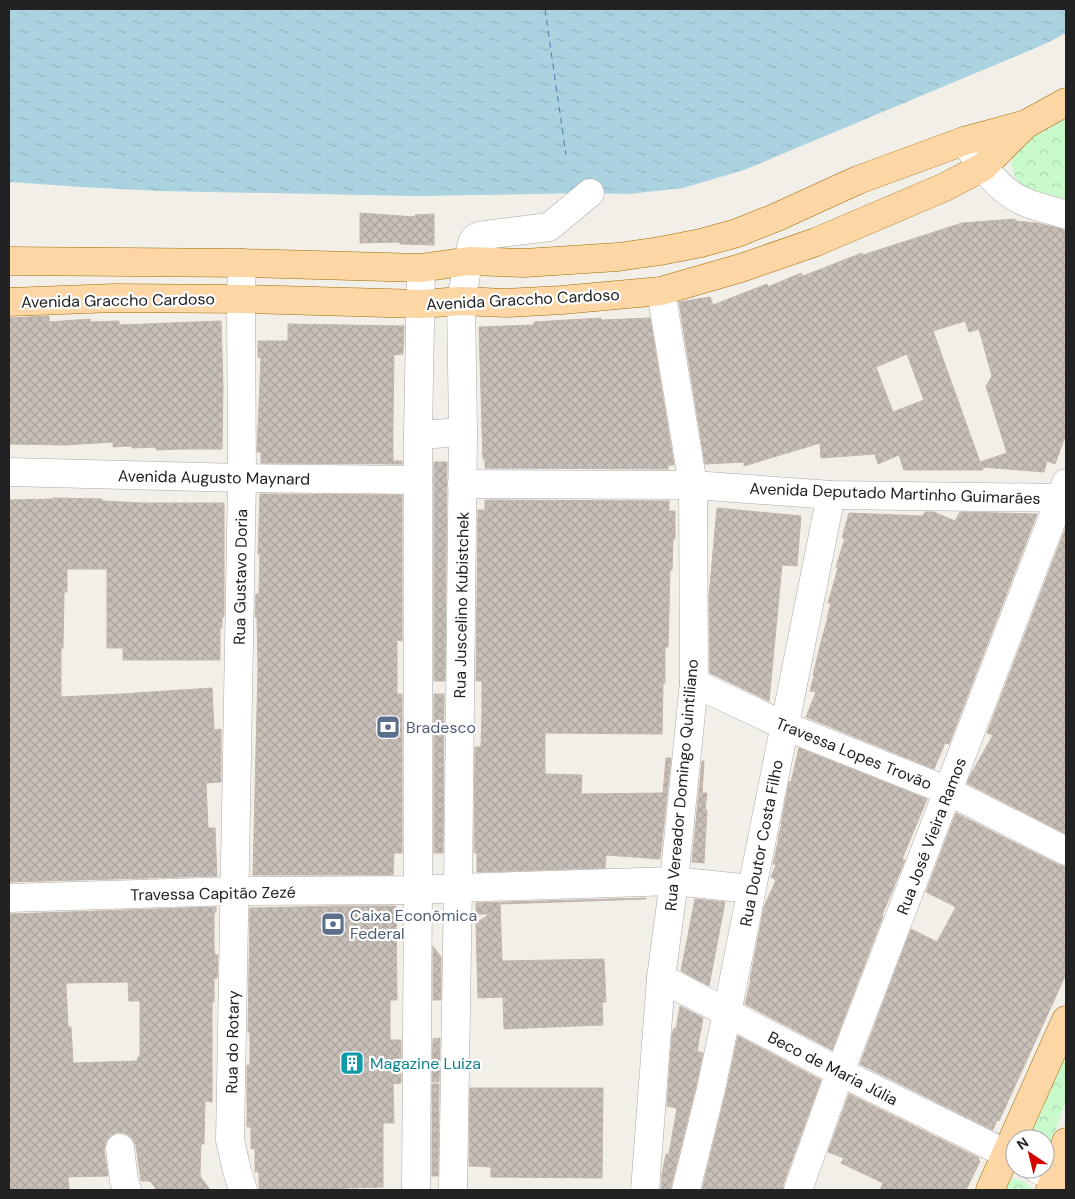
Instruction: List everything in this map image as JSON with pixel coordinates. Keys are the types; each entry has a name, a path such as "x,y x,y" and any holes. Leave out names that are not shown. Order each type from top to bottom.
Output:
{"main road":[{"path":"9,261 242,263 421,268 469,260 524,263 618,257 660,251 701,243 736,233 777,217 858,180 964,142 1026,124 1066,102"},
{"path":"984,168 1026,124"},
{"name":"Avenida Graccho Cardoso","path":"9,302 115,298 421,304 461,301 506,303 661,291 741,268 816,242 945,187 984,168"},
{"path":"1022,1129 1066,1020"},
{"path":"1055,1163 1066,1142"},
{"path":"990,1190 1005,1166"}],"street":[{"path":"964,142 1000,186 1015,198 1066,215"},
{"name":"Rua Juscelino Kubistchek","path":"453,1190 463,432 461,301 474,238 549,227 590,193"},
{"name":"Rua Gustavo Doria","path":"234,891 242,478 242,263"},
{"path":"416,1190 418,435 421,268"},
{"name":"Rua Vereador Domingo Quintiliano","path":"645,1190 661,978 674,881 694,683 693,485 661,291"},
{"path":"418,435 463,432"},
{"name":"Avenida Augusto Maynard","path":"9,472 418,480"},
{"name":"Avenida Deputado Martinho Guimarães","path":"462,484 693,485 831,494 1064,493"},
{"name":"Rua José Vieira Ramos","path":"798,1190 840,1072 1064,493"},
{"name":"Rua Doutor Costa Filho","path":"686,1190 711,1089 727,1013 831,494"},
{"name":"Travessa Lopes Trovão","path":"694,683 784,726 948,790 1066,851"},
{"path":"458,888 674,881 751,888"},
{"name":"Travessa Capitão Zezé","path":"9,898 234,891 458,888"},
{"name":"Rua do Rotary","path":"234,891 230,1140 236,1171 243,1190"},
{"name":"Beco de Maria Júlia","path":"661,978 840,1072 1005,1153"},
{"path":"120,1148 127,1190"}],"green space":[{"path":"1066,119 1066,199 1022,187 1014,175 1011,163 1016,152 1023,142"},
{"path":"1066,1054 1066,1102 1055,1132 1055,1129 1030,1129"},
{"path":"1013,1179 1019,1180 1028,1185 1032,1190 1002,1190 1005,1183"}],"water":[{"path":"9,9 1066,9 1066,33 1045,44 744,170 683,188 629,194 416,196 160,191 9,182"}],"building":[{"path":"360,213 415,217 415,215 434,214 434,245 400,244 400,242 360,243"},
{"path":"1015,219 1015,221 1037,223 1066,230 1066,434 1055,464 1047,461 1044,472 982,467 983,470 904,470 899,455 878,464 875,454 821,458 820,443 744,466 744,462 705,464 679,302 710,297 713,305 767,284 768,287 801,273 803,276 862,253 863,255 962,223","holes":["965,321 969,332 979,329 992,376 986,386 1007,453 980,462 933,331","907,354 924,400 893,412 876,367"]},
{"path":"49,316 49,322 90,319 90,322 119,321 119,325 221,321 222,449 156,450 156,447 113,447 113,442 66,445 9,444 9,318"},
{"path":"601,318 601,320 650,318 674,465 668,465 668,469 485,468 485,459 483,459 479,327 534,325 534,322"},
{"path":"288,324 404,326 403,354 394,355 393,423 393,461 402,461 402,464 261,463 261,452 257,452 261,358 258,357 258,341 288,341"},
{"path":"434,462 447,462 445,681 434,681"},
{"path":"260,494 402,495 402,641 397,640 397,694 402,694 402,853 394,853 393,875 253,875 258,668 257,617 255,617 256,594 259,594"},
{"path":"53,498 102,499 102,501 143,503 224,503 224,617 222,617 222,628 220,628 220,660 123,660 123,648 107,648 107,569 67,569 67,592 64,592 63,648 61,648 61,697 212,688 214,730 221,729 221,782 206,783 208,828 215,828 217,876 9,882 9,500"},
{"path":"485,500 669,501 669,511 675,511 675,539 673,539 672,570 670,570 668,647 665,647 662,734 545,733 545,774 582,775 581,794 663,793 666,758 671,758 660,859 606,855 605,868 477,872 477,853 474,853 475,747 481,747 482,713 482,681 476,681 478,510 485,510"},
{"path":"717,508 801,516 797,566 782,565 769,701 710,673 709,596"},
{"path":"925,512 934,512 955,521 960,512 1037,514 949,744 945,743 934,769 806,717 816,692 810,691 831,604 828,603 845,538 842,538 849,513 923,516"},
{"path":"1066,527 1066,834 967,783 993,735 987,733"},
{"path":"434,694 444,694 443,853 434,853"},
{"path":"799,748 927,799 902,859 905,860 882,915 832,1050 745,1004 764,907 776,880 771,877 776,865 773,864 789,782 791,782"},
{"path":"702,761 704,761 702,793 707,793 704,863 692,862"},
{"path":"956,813 1066,867 1066,974 999,1121 997,1120 993,1130 860,1064 911,929 937,942 956,907 926,892"},
{"path":"646,898 500,904 502,961 604,959 606,1002 602,1002 603,1025 504,1029 503,997 478,998 476,923 490,914 476,914 476,903"},
{"path":"695,899 725,902 709,986 681,971"},
{"path":"396,906 397,1000 390,1000 390,1040 401,1040 401,1083 393,1084 394,1123 383,1123 383,1187 259,1190 259,1172 255,1172 255,1148 251,1149 251,1127 247,1127 247,1065 250,1065 250,1032 248,1032 250,908"},
{"path":"216,907 216,912 214,912 214,949 215,955 218,955 217,978 214,978 214,1002 212,1002 212,1102 205,1101 204,1144 201,1144 200,1176 210,1190 157,1190 150,1181 141,1181 136,1146 133,1139 127,1134 119,1132 111,1135 106,1142 104,1150 108,1176 68,1177 69,1189 9,1190 9,914","holes":["128,982 129,1001 140,1001 140,1057 138,1057 137,1061 73,1063 71,1027 68,1027 66,983"]},
{"path":"433,946 441,957 441,1000 433,1000"},
{"path":"680,1006 703,1018 697,1051 703,1053 671,1190 661,1190 662,1174 666,1154 669,1154 677,1108 667,1106 672,1034 674,1028 676,1029"},
{"path":"738,1036 821,1080 783,1185 783,1190 702,1190"},
{"path":"440,1038 439,1082 432,1082 433,1039"},
{"path":"432,1084 439,1084 438,1176 432,1176"},
{"path":"470,1088 603,1088 602,1178 491,1177 491,1167 469,1166"},
{"path":"849,1094 979,1158 978,1160 980,1161 966,1190 880,1190 883,1183 841,1163 844,1158 828,1152"}],"ferry route":[{"path":"545,9 566,155"}],"place":[{"name":"Bradesco","path":"388,727"},
{"name":"Caixa Econômica Federal","path":"333,924"},
{"name":"Magazine Luiza","path":"352,1063"}]}
